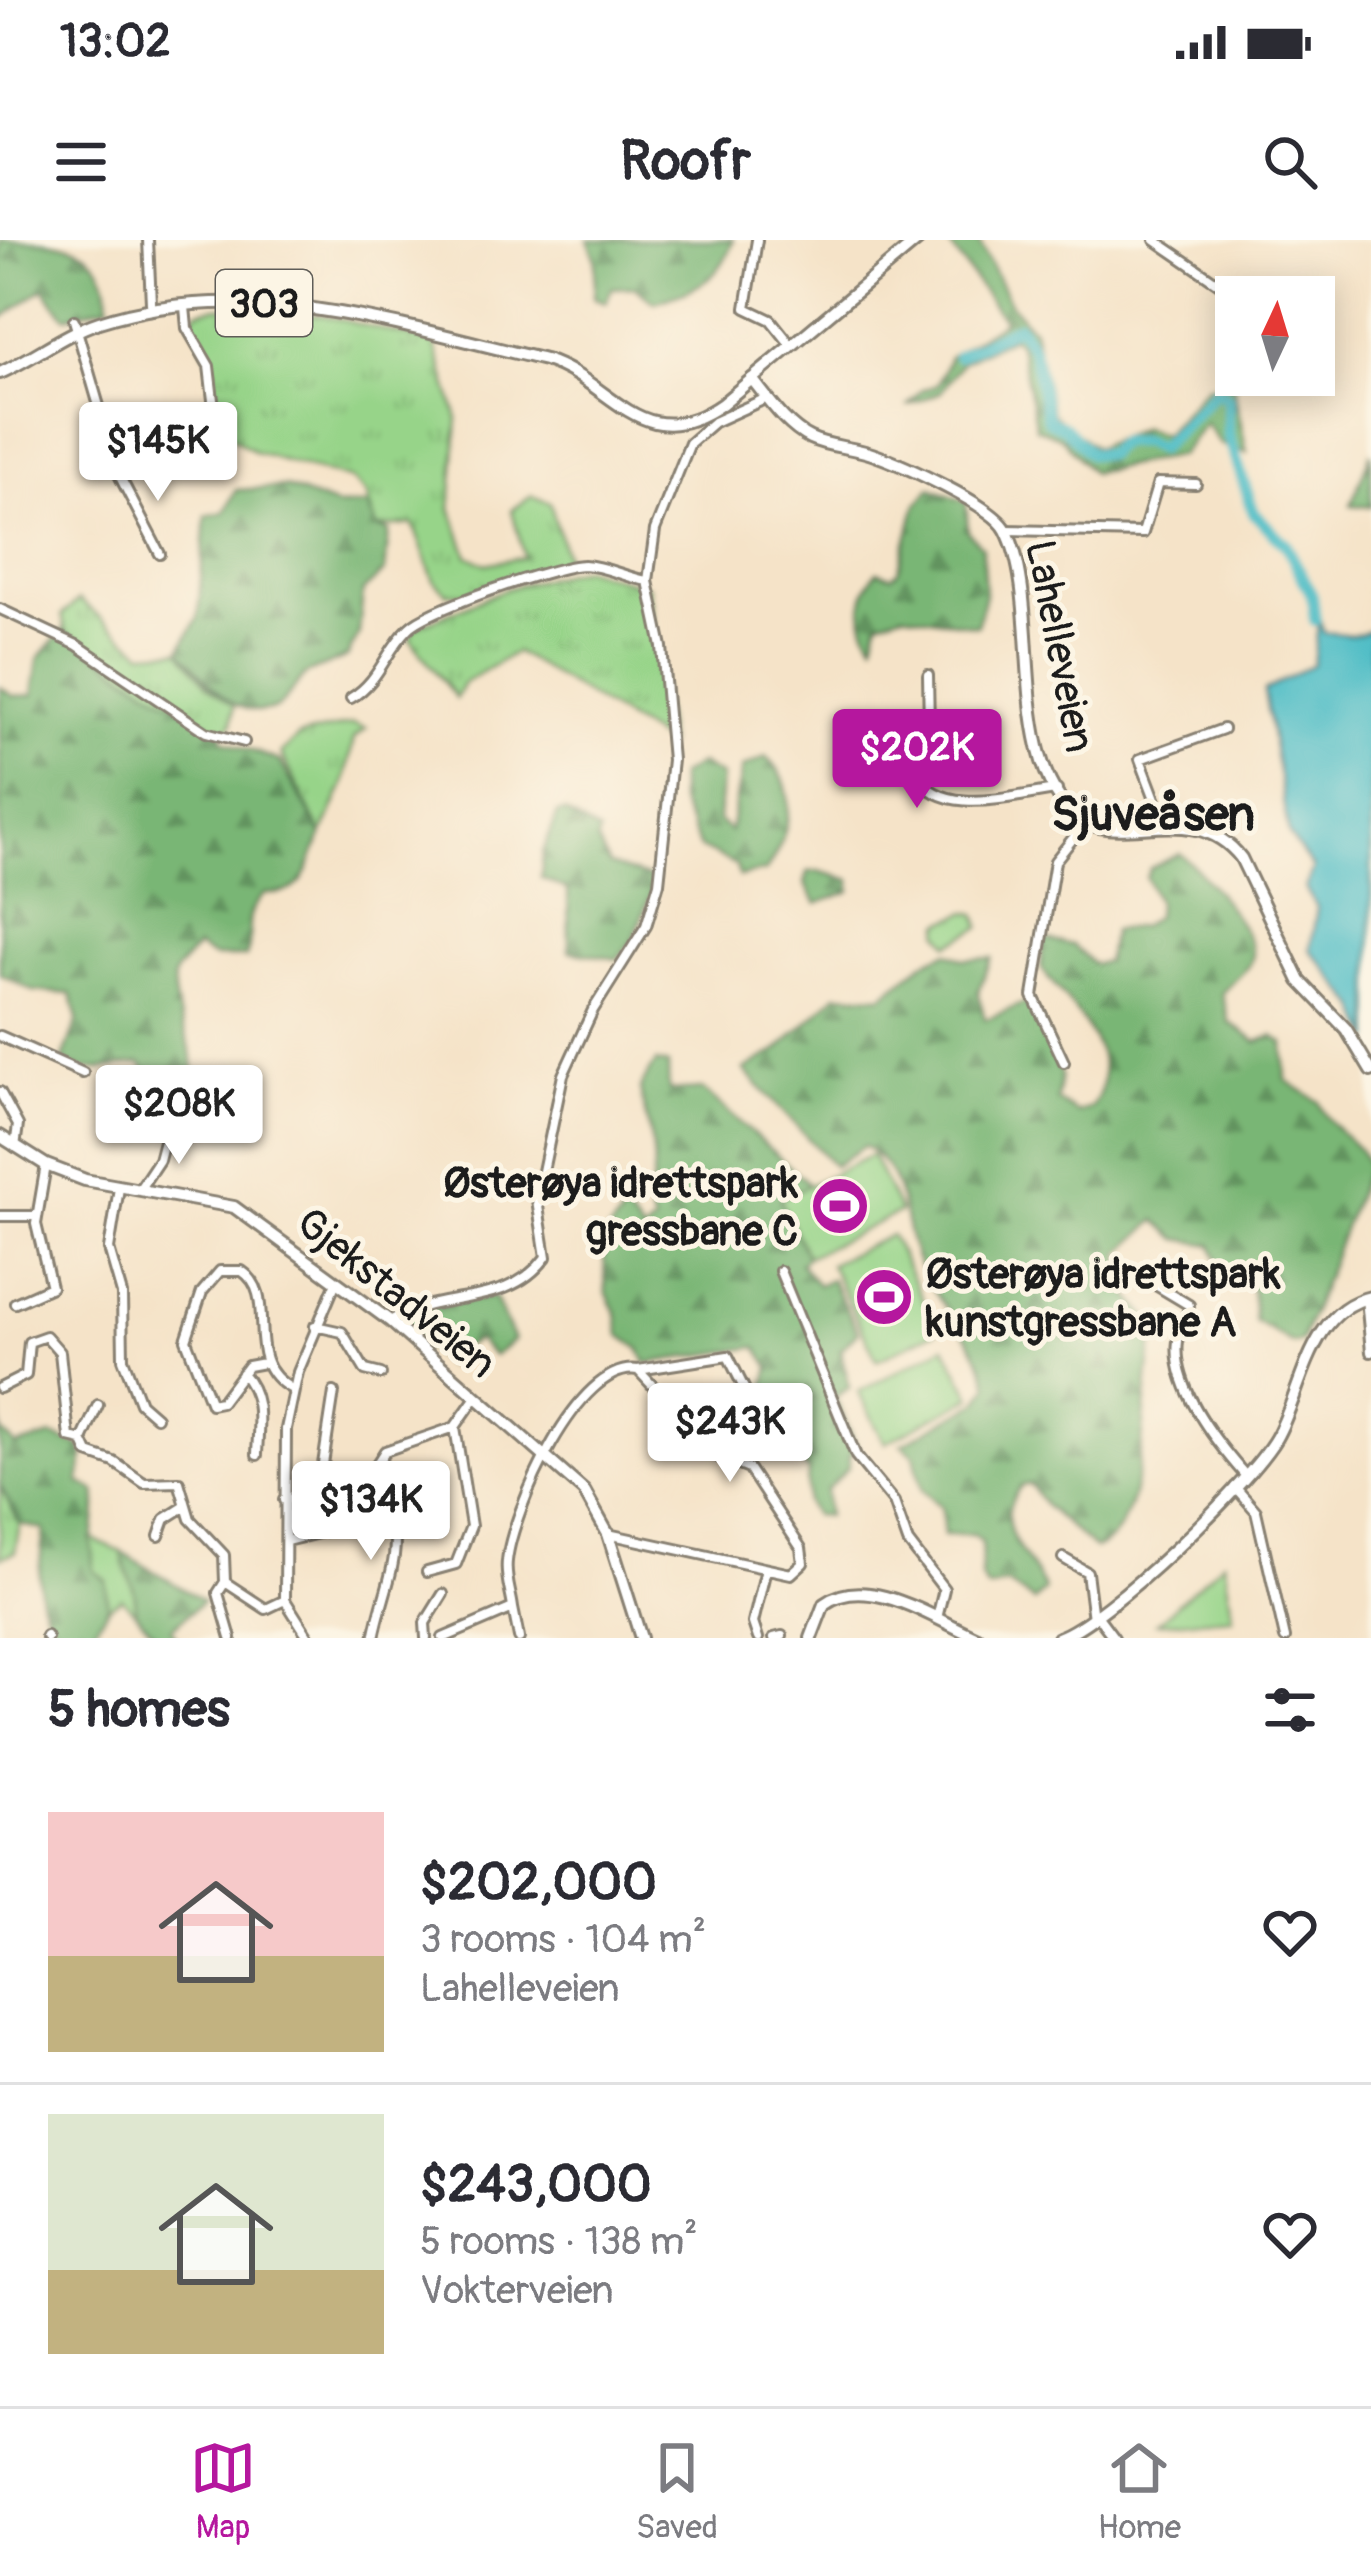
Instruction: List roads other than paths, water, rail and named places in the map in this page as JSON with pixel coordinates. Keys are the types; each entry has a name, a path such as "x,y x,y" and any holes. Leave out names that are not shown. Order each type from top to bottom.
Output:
{"street":[{"path":"148,240 151,303"},
{"path":"757,240 746,308 771,320 791,345"},
{"name":"303","path":"0,373 77,325 185,307 267,303 324,308 545,360 574,373 617,408 666,423 701,417 752,380 918,240"},
{"path":"1156,240 1215,281"},
{"path":"185,307 187,328 209,366 216,426"},
{"path":"77,325 118,475 160,554"},
{"name":"Lahelleveien","path":"752,380 810,438 870,453 977,501 1006,530 1019,578 1029,706 1057,790 1086,822"},
{"path":"390,1321 416,1305 494,1294 546,1257 537,1200 563,1075 593,1010 646,926 658,883 672,760 662,647 648,580 663,501 689,442 714,422 767,398"},
{"path":"1006,530 1142,533 1158,483 1196,484"},
{"path":"351,698 375,682 382,662 413,624 472,597 577,566 648,580"},
{"path":"0,609 77,645 206,732 244,742"},
{"name":"Lahelleveien","path":"928,674 929,725 916,774 925,788 941,799 972,800 1057,790"},
{"path":"1166,825 1140,759 1223,728"},
{"path":"1064,1062 1033,996 1055,861 1086,822 1208,832 1236,850 1300,981 1346,1029 1371,1071"},
{"path":"0,1036 83,1073"},
{"path":"0,1092 18,1125 15,1148"},
{"path":"138,1191 158,1160 169,1122"},
{"name":"Gjekstadveien","path":"0,1136 46,1165 119,1188 226,1203 390,1321 545,1454 592,1502 608,1534 641,1638"},
{"path":"15,1303 51,1287 36,1216 46,1165"},
{"path":"119,1188 109,1251 122,1297 123,1359 140,1403 156,1418"},
{"path":"0,1216 36,1216"},
{"path":"264,1363 242,1373 214,1406 190,1361 188,1332 207,1283 220,1271 242,1271 254,1282 264,1363 292,1389"},
{"path":"780,1271 856,1456 895,1502 908,1542 944,1589 937,1618"},
{"path":"309,1638 285,1600 284,1499 292,1389 337,1280"},
{"path":"1149,1281 1189,1305 1178,1342 1183,1372 1208,1427 1245,1475"},
{"path":"1058,1638 1096,1620 1245,1475 1276,1437 1316,1344 1344,1308 1368,1297 1371,1352"},
{"path":"315,1326 341,1332 365,1370 381,1375"},
{"path":"0,1388 26,1375 29,1342 52,1338 60,1352 67,1431 74,1441 82,1440"},
{"path":"519,1638 507,1580 509,1546 545,1454 585,1394 615,1373 728,1356 748,1396"},
{"path":"608,1534 766,1569 797,1571 803,1563 801,1548 749,1469 719,1457 638,1370"},
{"path":"242,1373 252,1386 258,1410 256,1455"},
{"path":"284,1499 308,1496 320,1484 334,1391"},
{"path":"286,1541 334,1529 393,1446 455,1427 476,1397"},
{"path":"98,1405 82,1440 88,1453 114,1462 144,1484 179,1482 184,1507 224,1555 225,1582 218,1592 231,1638"},
{"path":"427,1572 456,1564 470,1534 455,1427"},
{"path":"366,1482 390,1509 395,1533 393,1568 374,1638"},
{"path":"1234,1486 1256,1511 1285,1638"},
{"path":"159,1536 165,1519 184,1507"},
{"path":"1063,1558 1087,1572 1096,1620 1114,1638"},
{"path":"758,1638 753,1623 766,1569"},
{"path":"225,1582 266,1609 285,1600"},
{"path":"812,1638 824,1604 849,1593 937,1618 978,1638"},
{"path":"427,1638 424,1623 443,1594"},
{"path":"443,1638 513,1608"}],"water":[{"path":"1319,618 1324,633 1350,635 1371,630 1371,1041 1358,1008 1310,949 1317,908 1305,888 1313,868 1289,835 1264,691 1313,664"}],"waterway":[{"path":"958,356 1018,326 1033,350 1048,420 1065,428 1090,454 1107,454 1120,442 1142,441 1159,449 1216,391 1228,398 1228,435 1254,513 1286,545 1312,595 1315,620"}],"place":[{"name":"Østerøya idrettspark gressbane C","path":"840,1206"},
{"name":"Østerøya idrettspark kunstgressbane A","path":"884,1297"}],"district":[{"name":"Sjuveåsen","path":"1153,813"}]}
